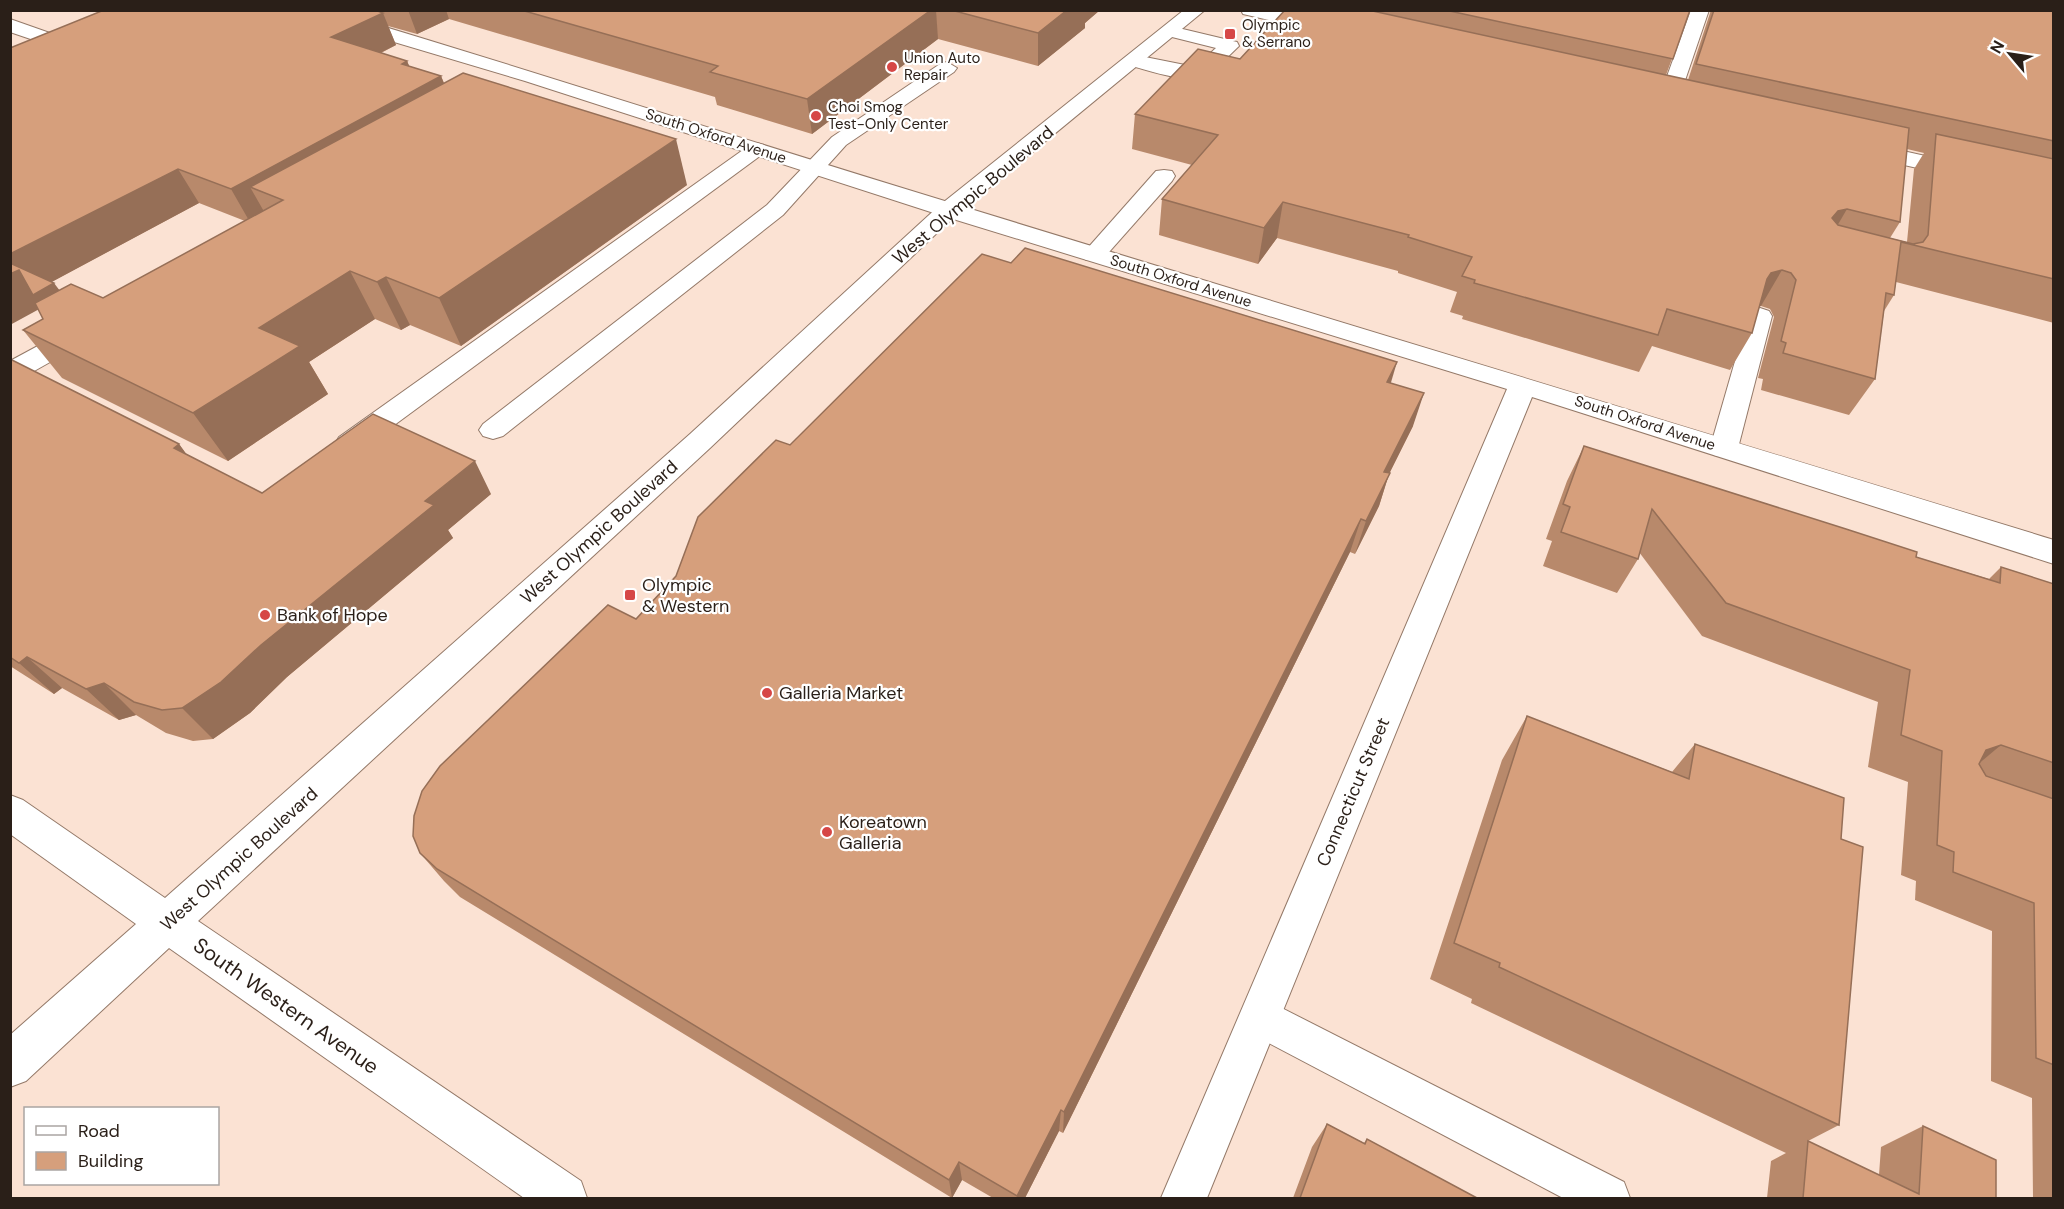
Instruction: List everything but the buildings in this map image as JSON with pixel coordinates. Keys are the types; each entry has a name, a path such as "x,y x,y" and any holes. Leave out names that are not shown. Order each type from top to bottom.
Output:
{"street":[{"name":"South Oxford Avenue","path":"307,10 532,77 948,210 1523,385 2054,552"},
{"name":"West Olympic Boulevard","path":"10,1065 682,457 948,210 1196,10"},
{"path":"1250,10 1346,32"},
{"path":"10,25 57,42"},
{"path":"29,53 78,33"},
{"path":"502,95 532,77"},
{"path":"1644,99 1690,110"},
{"path":"1846,145 1901,168 1984,176"},
{"path":"15,371 101,322"},
{"name":"Connecticut Street","path":"1184,1198 1523,385"},
{"name":"South Western Avenue","path":"10,812 169,922 259,989 564,1198"}],"lane":[{"path":"1667,105 1700,10"},
{"path":"1135,61 1186,73 1200,73 1230,46 1170,31"},
{"path":"493,430 775,210 839,141 947,68"},
{"path":"331,457 757,149"},
{"path":"1094,255 1164,176"},
{"path":"1724,448 1760,316"},
{"path":"15,371 48,384"},
{"path":"1260,1017 1608,1198"}],"place":[{"name":"Olympic & Serrano","path":"1230,34"},
{"name":"Union Auto Repair","path":"892,67"},
{"name":"Choi Smog Test-Only Center","path":"816,116"},
{"name":"Olympic & Western","path":"630,595"},
{"name":"Bank of Hope","path":"265,615"},
{"name":"Galleria Market","path":"767,693"},
{"name":"Koreatown Galleria","path":"827,832"}]}
